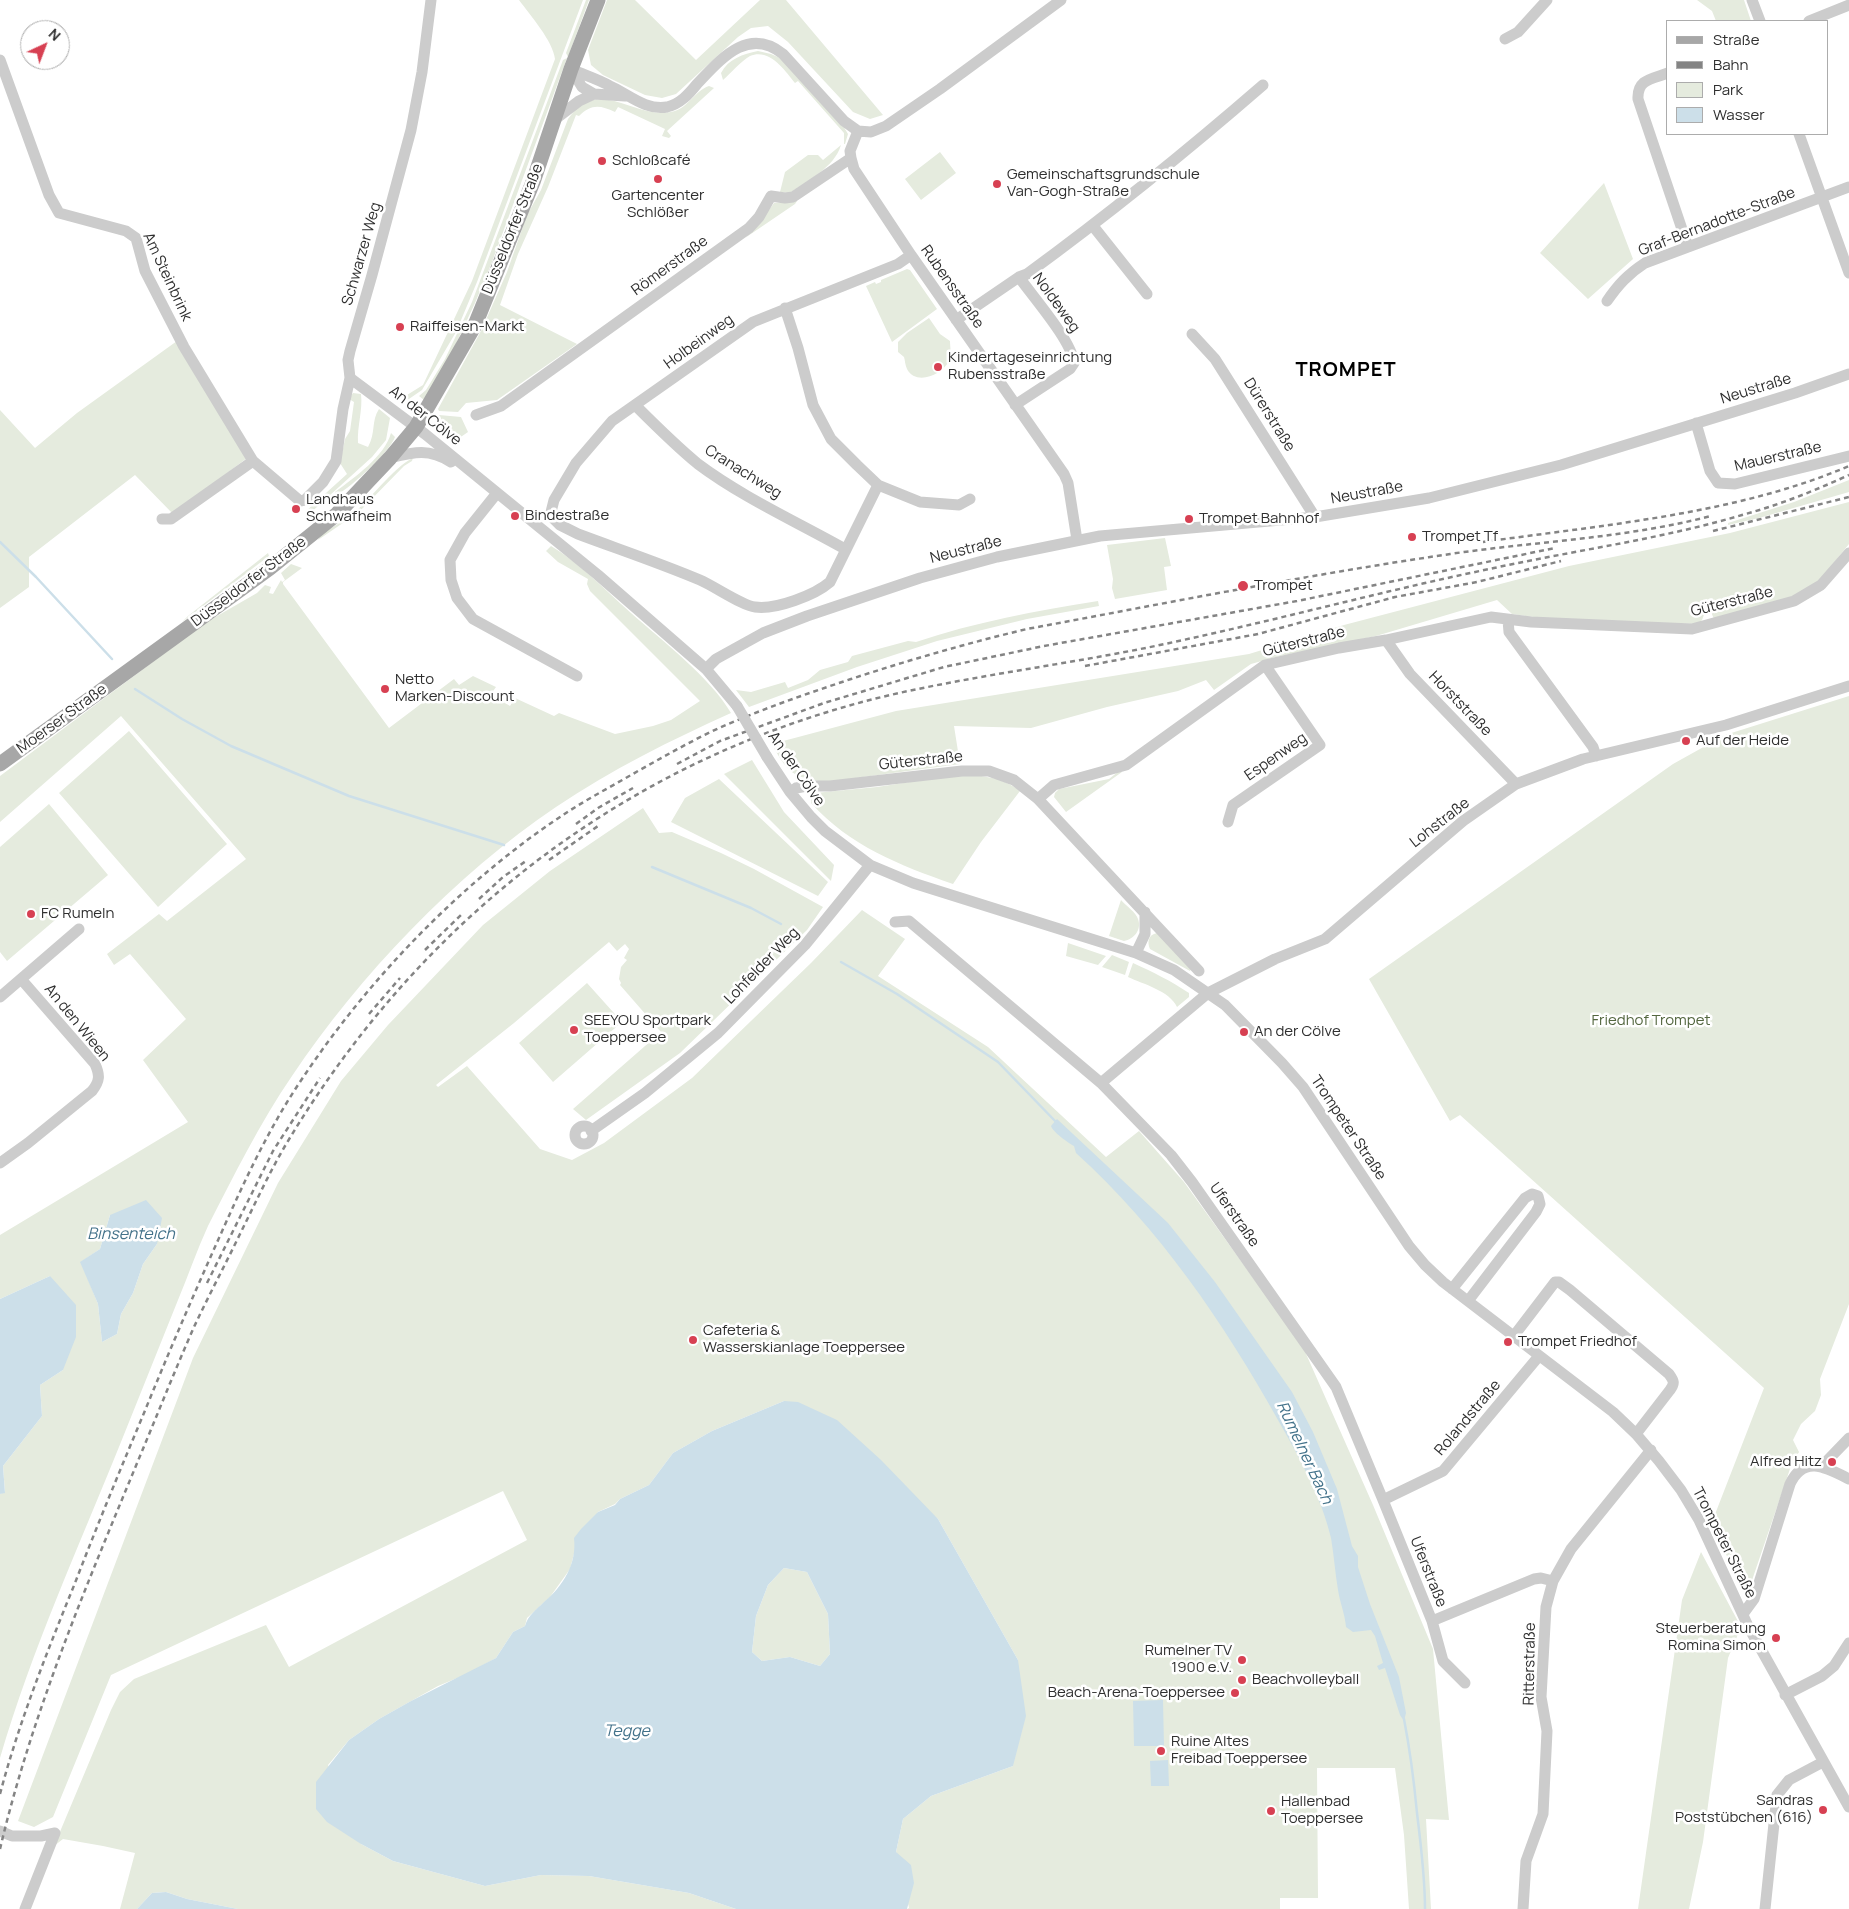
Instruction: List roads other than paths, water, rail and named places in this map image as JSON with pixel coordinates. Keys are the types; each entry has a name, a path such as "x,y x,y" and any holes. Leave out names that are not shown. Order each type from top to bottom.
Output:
{"main road":[{"name":"Düsseldorfer Straße","path":"124,674 270,568 337,514 390,458 416,427 475,325 533,182 598,0"},
{"name":"Moerser Straße","path":"0,764 124,674"}],"street":[{"name":"Schwarzer Weg","path":"300,501 305,500 323,482 336,462 342,409 350,378 348,360 411,130 422,72 431,0"},
{"path":"572,69 582,87 594,94 625,96 652,106 666,107 677,104 732,51 741,45 758,43 775,47 783,54 844,121 858,131 871,132 886,126 940,90 1061,0"},
{"path":"1505,39 1518,32 1546,0"},
{"path":"1752,0 1760,20"},
{"path":"1812,20 1849,5"},
{"name":"Am Steinbrink","path":"0,60 55,209 59,213 126,231 136,238 145,271 184,347 254,461 300,501"},
{"path":"572,69 612,86 625,96"},
{"path":"1666,74 1643,83 1638,91 1638,99 1688,247"},
{"path":"956,320 1019,277 1027,274 1093,226 1179,158 1264,85"},
{"path":"554,120 579,101 594,94"},
{"path":"851,158 850,151 858,131"},
{"path":"1799,135 1849,273"},
{"name":"Rubensstraße","path":"851,158 854,169 911,255 1064,474 1068,483 1077,540"},
{"name":"Römerstraße","path":"476,415 501,406 749,228 759,217 771,196 793,197 851,158"},
{"name":"Graf-Bernadotte-Straße","path":"1607,301 1617,286 1630,273 1644,264 1849,187"},
{"path":"1093,226 1147,294"},
{"name":"Holbeinweg","path":"845,549 830,582 820,591 780,604 754,607 702,580 578,534 560,525 554,519 551,512 554,500 576,463 612,421 636,406 753,322 893,266 911,255"},
{"name":"Noldeweg","path":"1015,405 1070,368 1074,363 1074,355 1066,341 1019,277"},
{"path":"785,308 813,405 831,439 878,485 920,502 958,505 970,499"},
{"name":"Dürerstraße","path":"1192,334 1215,359 1315,517"},
{"name":"Neustraße","path":"706,669 716,659 767,632 807,616 920,578 997,557 1077,540 1154,531 1315,517 1429,498 1531,473 1849,374"},
{"name":"An der Cölve","path":"350,378 416,427 556,540 706,669 737,706 790,792 825,831 870,865 913,883 1136,953 1174,970 1208,992"},
{"name":"Cranachweg","path":"636,406 665,436 726,483 845,549"},
{"name":"Mauerstraße","path":"1696,423 1710,471 1718,482 1735,484 1849,456"},
{"name":"An der Cölve","path":"390,458 428,452 442,456 480,480"},
{"path":"162,519 171,519 254,461"},
{"path":"845,549 878,485"},
{"path":"497,493 465,533 450,560 451,580 457,598 473,619 576,676"},
{"name":"Güterstraße","path":"790,792 796,788 807,786 830,786 962,771 989,772 1014,780 1038,799 1054,785 1126,765 1265,665 1491,617 1508,620 1692,629 1794,601 1821,585 1849,552"},
{"path":"1508,620 1509,632 1593,746 1596,756"},
{"name":"Horststraße","path":"1386,640 1410,674 1516,784"},
{"name":"Espenweg","path":"1228,822 1233,805 1320,745 1265,665"},
{"name":"Lohstraße","path":"1101,1083 1208,992 1275,959 1325,939 1463,820 1516,784 1584,759 1726,725 1849,686"},
{"path":"1038,799 1199,972"},
{"name":"Lohfelder Weg","path":"591,1130 645,1093 718,1033 805,945 870,865"},
{"path":"1136,953 1145,934 1145,912"},
{"name":"Uferstraße","path":"895,922 909,921 1101,1083 1171,1154 1330,1377 1384,1500 1432,1621 1443,1662 1465,1683"},
{"name":"An den Wieen","path":"0,997 79,929"},
{"name":"An den Wieen","path":"0,1163 28,1143 92,1091 98,1084 100,1074 94,1064 22,979"},
{"name":"Trompeter Straße","path":"1208,992 1234,1013 1303,1087 1408,1246 1425,1265 1513,1337 1605,1406 1651,1450 1692,1507 1743,1614 1785,1695 1849,1807"},
{"path":"1452,1289 1525,1198 1532,1194 1538,1196 1540,1204 1536,1212 1468,1301"},
{"path":"1513,1337 1551,1286 1555,1282 1559,1282 1674,1380 1674,1385 1636,1434"},
{"name":"Rolandstraße","path":"1384,1500 1443,1471 1539,1356"},
{"path":"1821,1467 1849,1438"},
{"name":"Ritterstraße","path":"1523,1909 1526,1861 1543,1814 1547,1731 1541,1697 1546,1607 1553,1581 1571,1549 1651,1450"},
{"path":"1743,1614 1754,1599 1792,1478 1798,1470 1807,1466 1821,1467 1849,1479"},
{"name":"Uferstraße","path":"1432,1621 1534,1579 1540,1578 1553,1581"},
{"path":"1785,1695 1822,1676 1834,1666 1849,1643"},
{"path":"1765,1909 1777,1795 1789,1780 1823,1762"},
{"path":"0,1831 12,1836 41,1836 55,1833 25,1909"}],"water":[{"path":"1057,1119 1168,1223 1215,1282 1292,1392 1313,1432 1337,1489 1352,1546 1358,1556 1358,1567 1370,1604 1399,1677 1406,1713 1404,1721 1400,1715 1385,1668 1379,1670 1377,1666 1383,1663 1375,1636 1371,1630 1353,1632 1346,1627 1327,1523 1316,1492 1286,1433 1235,1348 1188,1278 1135,1213 1076,1153 1074,1146 1052,1128 1051,1126"},
{"name":"Binsenteich","path":"146,1200 162,1218 157,1244 143,1264 133,1293 121,1314 117,1334 102,1342 98,1304 80,1262 100,1249 110,1215"},
{"path":"50,1276 76,1305 76,1337 63,1370 40,1385 42,1416 3,1466 5,1493 0,1494 0,1299"},
{"name":"Tegge","path":"784,1401 798,1402 837,1420 881,1460 938,1519 1018,1660 1026,1716 1013,1766 931,1796 903,1819 896,1852 911,1865 914,1883 907,1909 736,1909 689,1893 589,1876 541,1875 485,1886 393,1861 361,1844 327,1822 316,1809 316,1782 349,1740 379,1719 411,1701 496,1658 513,1632 525,1626 535,1610 563,1582 573,1557 574,1538 581,1529 598,1512 615,1505 620,1499 649,1485 673,1453 712,1431","holes":["784,1568 807,1572 828,1614 830,1654 820,1666 790,1657 762,1661 752,1652 756,1616 768,1585"]},
{"path":"1163,1700 1164,1746 1134,1746 1133,1701"},
{"path":"1168,1760 1169,1786 1151,1786 1150,1761"},
{"path":"166,1892 187,1899 238,1909 137,1909 152,1893"}],"waterway":[{"path":"0,542 36,577 112,659"},
{"path":"135,689 182,719 231,746 349,796 504,845"},
{"path":"652,867 751,908 781,924"},
{"path":"841,962 897,994 998,1062 1057,1123"},
{"name":"Rumelner Bach","path":"1404,1719 1412,1766 1425,1909"}],"railway":[{"path":"1483,542 1669,516 1716,507 1761,496 1849,466"},
{"path":"0,1849 13,1798 44,1699 100,1552 194,1327 285,1146 340,1063 402,986 470,917 545,855 625,801 711,756 803,720 899,693 1140,649 1454,577 1681,531 1769,507 1849,475"},
{"path":"1713,531 1849,497"},
{"path":"0,1794 34,1687 162,1369 238,1196 279,1115 330,1039 390,966 456,899 528,839 593,797 719,728 817,690 961,646 1027,629 1299,578 1464,552 1619,534 1711,516"},
{"path":"677,764 720,741 824,703 944,667 1044,646 1297,601 1555,548"},
{"path":"1085,666 1258,634 1395,597 1477,582 1561,561"},
{"path":"576,824 598,808 633,788"},
{"path":"549,860 598,826"},
{"path":"479,899 503,877 526,861"},
{"path":"425,950 461,915"},
{"path":"369,1014 400,978"},
{"path":"207,1283 273,1151 320,1078"}],"place":[{"name":"Schloßcafé","path":"602,161"},
{"name":"Gartencenter Schlößer","path":"658,179"},
{"name":"Gemeinschaftsgrundschule Van-Gogh-Straße","path":"997,184"},
{"name":"Raiffeisen-Markt","path":"400,327"},
{"name":"Kindertageseinrichtung Rubensstraße","path":"938,367"},
{"name":"Landhaus Schwafheim","path":"296,509"},
{"name":"Bindestraße","path":"515,516"},
{"name":"Trompet Bahnhof","path":"1189,519"},
{"name":"Trompet Tf","path":"1412,537"},
{"name":"Trompet","path":"1243,586"},
{"name":"Netto Marken-Discount","path":"385,689"},
{"name":"Auf der Heide","path":"1686,741"},
{"name":"FC Rumeln","path":"31,914"},
{"name":"SEEYOU Sportpark Toeppersee","path":"574,1030"},
{"name":"An der Cölve","path":"1244,1032"},
{"name":"Cafeteria & Wasserskianlage Toeppersee","path":"693,1340"},
{"name":"Trompet Friedhof","path":"1508,1342"},
{"name":"Alfred Hitz","path":"1832,1462"},
{"name":"Steuerberatung Romina Simon","path":"1776,1638"},
{"name":"Rumelner TV 1900 e.V.","path":"1242,1660"},
{"name":"Beachvolleyball","path":"1242,1680"},
{"name":"Beach-Arena-Toeppersee","path":"1235,1693"},
{"name":"Ruine Altes Freibad Toeppersee","path":"1161,1751"},
{"name":"Sandras Poststübchen (616)","path":"1823,1810"},
{"name":"Hallenbad Toeppersee","path":"1271,1811"}],"district":[{"name":"TROMPET","path":"1346,370"}],"park label":[{"name":"Friedhof Trompet","path":"1651,1021"}]}
